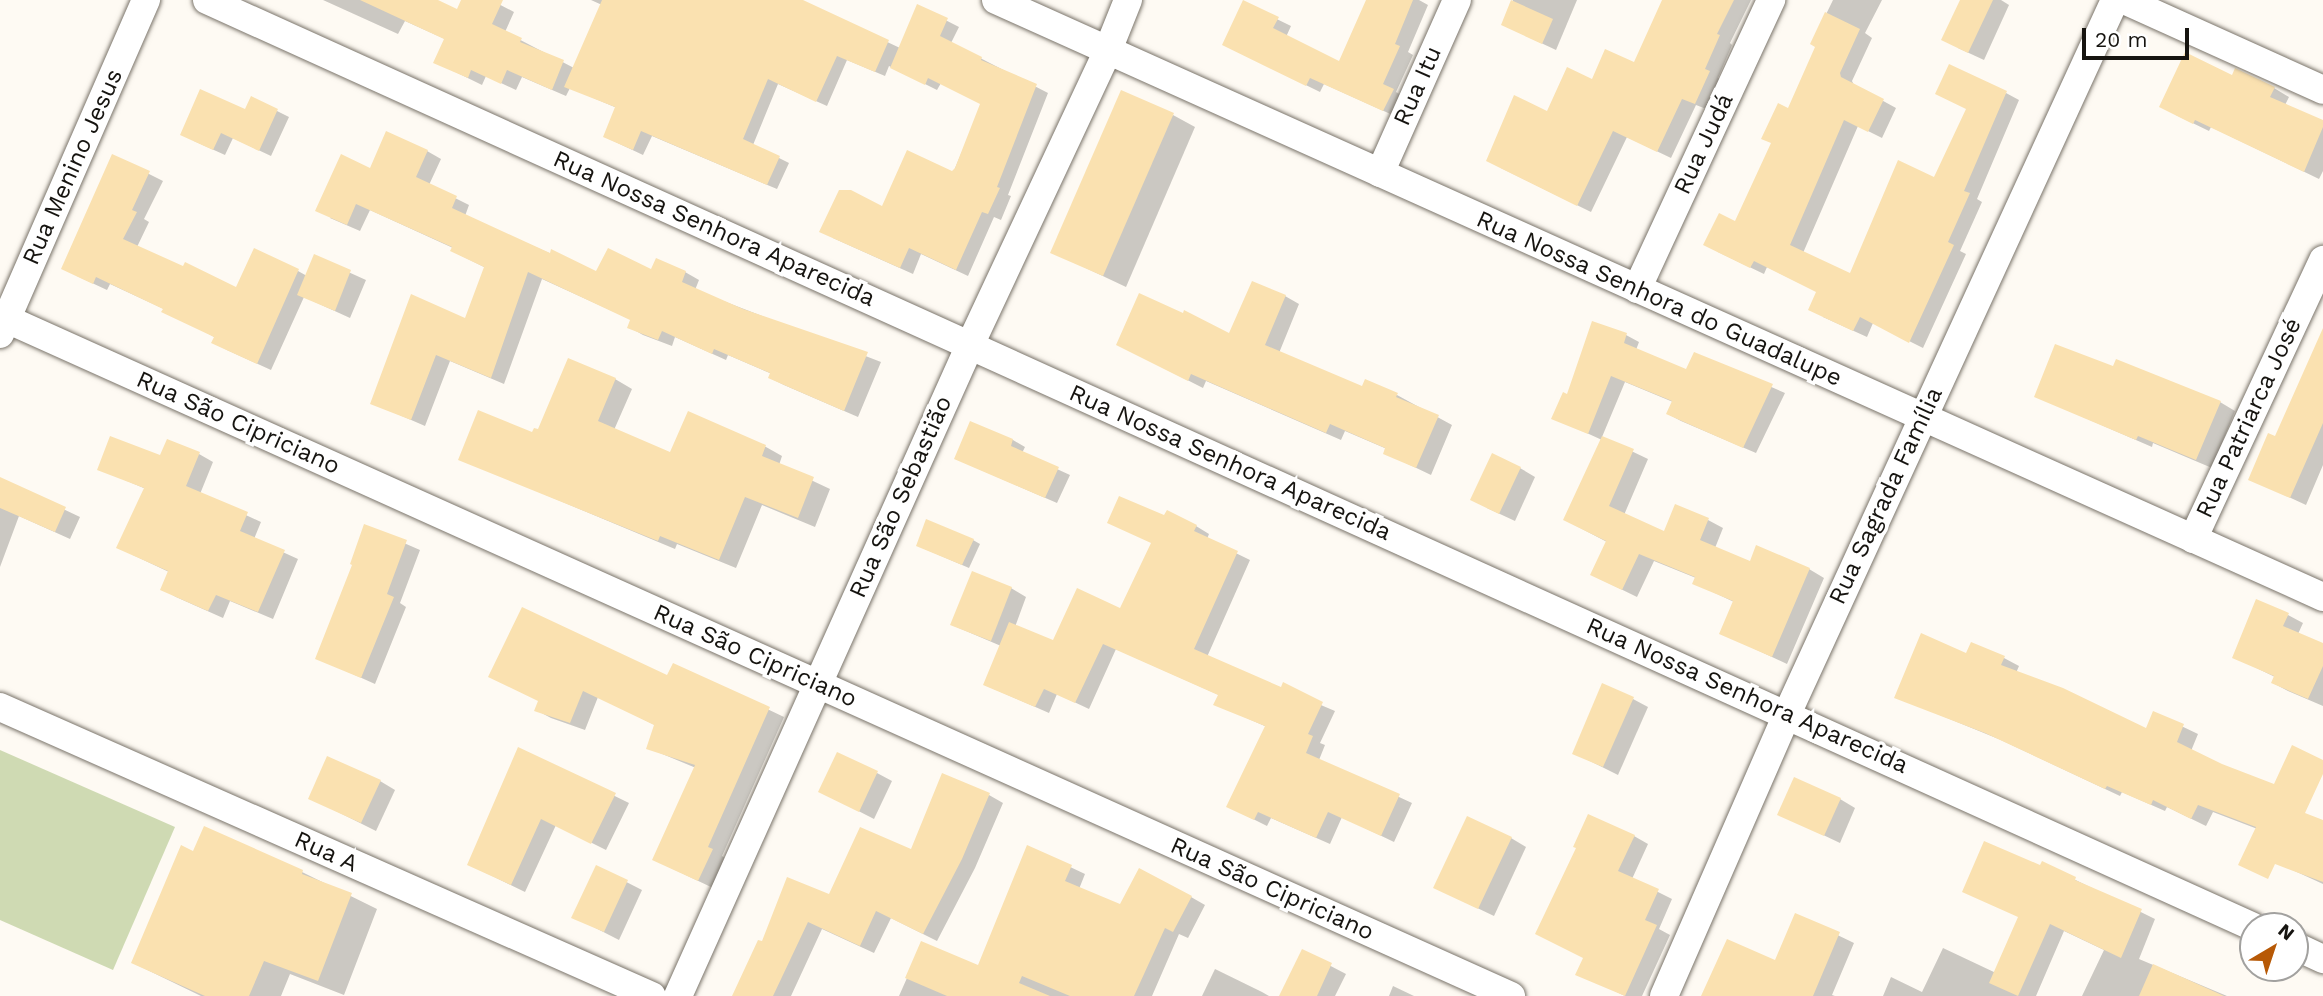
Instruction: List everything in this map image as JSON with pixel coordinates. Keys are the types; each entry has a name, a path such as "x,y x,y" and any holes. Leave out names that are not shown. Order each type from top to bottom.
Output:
{"street":[{"name":"Rua Menino Jesus","path":"2,323 146,0"},
{"name":"Rua Nossa Senhora Aparecida","path":"207,0 2239,921"},
{"name":"Rua Nossa Senhora do Guadalupe","path":"996,0 2323,597"},
{"name":"Rua São Sebastião","path":"678,996 970,345 1108,50 1128,0"},
{"name":"Rua Itu","path":"1380,173 1457,0"},
{"name":"Rua Judá","path":"1637,289 1771,0"},
{"name":"Rua Sagrada Família","path":"1664,996 1787,714 2115,0"},
{"path":"2124,0 2320,82"},
{"name":"Rua Patriarca José","path":"2193,539 2323,260"},
{"name":"Rua São Cipriciano","path":"2,323 817,684 1511,996"},
{"name":"Rua A","path":"0,707 652,996"}],"green space":[{"path":"0,750 175,827 113,970 0,920"}],"building":[{"path":"360,0 438,0 457,9 461,0 503,0 492,24 522,38 520,42 564,60 552,90 507,70 501,84 471,70 468,78 433,63 444,39"},
{"path":"602,0 803,0 889,40 875,72 837,56 816,102 768,79 743,139 780,156 767,185 641,131 633,150 603,137 615,107 564,87"},
{"path":"1243,0 1279,17 1273,28 1339,61 1366,0 1413,0 1395,44 1400,46 1383,84 1394,89 1383,111 1310,78 1306,86 1222,45"},
{"path":"1511,0 1553,19 1542,44 1501,25"},
{"path":"1662,0 1734,0 1717,34 1720,35 1705,69 1710,71 1695,104 1682,99 1657,152 1613,131 1577,206 1486,161 1514,95 1547,111 1567,67 1592,79 1605,49 1634,62"},
{"path":"1960,0 1993,0 1968,53 1941,40"},
{"path":"917,4 948,18 940,36 982,57 981,60 1037,84 997,187 1000,188 988,214 982,212 956,270 909,248 900,268 819,232 839,190 851,190 882,206 907,150 952,171 955,168 980,104 928,78 925,85 890,68"},
{"path":"1825,12 1860,29 1840,73 1841,77 1884,99 1868,132 1844,120 1790,245 1850,273 1898,160 1934,177 1966,109 1935,94 1949,64 2007,91 1964,191 1970,193 1948,242 1954,245 1909,343 1860,317 1853,331 1808,310 1816,292 1754,261 1750,268 1703,245 1719,213 1735,221 1771,143 1761,139 1778,103 1788,108 1815,47 1810,44"},
{"path":"2185,52 2232,75 2235,68 2275,87 2270,97 2323,120 2323,127 2304,172 2195,120 2193,124 2159,107"},
{"path":"200,89 245,109 251,96 278,109 259,151 221,133 213,150 180,135"},
{"path":"1121,90 1174,113 1103,276 1050,253"},
{"path":"386,131 428,150 416,177 457,196 452,208 550,253 551,249 596,271 608,248 651,269 656,258 686,271 682,282 743,309 868,352 844,411 768,378 770,373 714,349 712,354 662,331 658,340 627,328 630,320 528,272 491,378 436,355 411,420 370,404 411,294 465,318 484,267 450,251 452,247 356,204 347,225 315,211 341,154 370,168"},
{"path":"112,154 150,171 132,210 137,212 123,239 183,266 185,262 236,287 254,248 299,269 257,364 211,343 214,337 161,312 163,309 96,277 93,284 61,269"},
{"path":"314,254 351,270 335,311 297,295"},
{"path":"1252,281 1286,295 1265,345 1362,386 1365,379 1398,393 1396,397 1439,415 1416,468 1383,454 1385,448 1330,424 1326,433 1191,374 1188,381 1116,345 1139,293 1183,313 1184,310 1229,333"},
{"path":"1592,321 1627,333 1624,343 1686,369 1694,352 1773,384 1743,448 1666,414 1672,401 1611,376 1588,434 1551,419 1563,392 1567,394"},
{"path":"2323,328 2323,423 2290,498 2248,480 2268,433 2275,436"},
{"path":"2055,344 2113,366 2116,359 2221,401 2196,460 2138,436 2136,440 2034,397"},
{"path":"568,358 616,378 598,421 670,452 688,411 766,445 762,456 814,477 798,518 745,497 719,560 660,536 658,541 458,460 478,410 532,432 534,428 538,429"},
{"path":"970,421 1013,439 1011,446 1059,467 1045,498 954,459"},
{"path":"110,436 160,455 167,439 200,452 186,486 248,512 240,531 285,550 258,612 216,595 208,611 160,590 168,571 116,548 144,488 97,470"},
{"path":"1602,436 1634,449 1609,506 1664,531 1675,504 1709,518 1700,540 1750,561 1756,545 1810,568 1772,657 1719,634 1733,601 1692,584 1695,577 1639,554 1622,590 1590,575 1606,541 1563,520"},
{"path":"1492,453 1521,467 1499,514 1470,500"},
{"path":"0,477 66,507 55,532 0,508"},
{"path":"1119,496 1164,515 1167,510 1197,525 1194,531 1238,551 1194,649 1281,687 1283,682 1323,702 1308,734 1313,736 1306,753 1400,794 1381,836 1328,812 1316,838 1258,812 1254,820 1226,807 1265,726 1213,705 1218,695 1103,644 1075,703 1044,689 1035,707 983,685 1009,622 1053,640 1077,588 1120,608 1151,543 1107,523"},
{"path":"926,519 974,539 962,565 916,546"},
{"path":"364,524 407,540 387,594 394,597 361,678 315,659 352,565 350,564"},
{"path":"972,571 1012,587 991,641 950,625"},
{"path":"2256,599 2289,613 2283,626 2323,643 2323,666 2308,699 2271,683 2274,676 2232,658"},
{"path":"522,607 667,675 673,663 770,707 708,847 713,849 698,881 652,860 695,765 646,749 654,725 583,691 570,723 534,711 538,701 488,677"},
{"path":"1921,633 1966,653 1971,642 2005,656 2001,665 2063,688 2146,728 2153,711 2184,724 2177,742 2222,764 2274,784 2292,745 2323,760 2323,774 2305,813 2323,820 2323,882 2275,864 2268,879 2238,865 2256,827 2198,805 2191,819 2153,800 2151,805 2107,786 2105,789 1985,733 1894,698"},
{"path":"1602,683 1634,697 1603,767 1572,754"},
{"path":"518,747 616,793 591,844 541,819 511,885 467,865"},
{"path":"837,752 878,771 859,812 818,792"},
{"path":"327,756 381,780 361,823 308,799"},
{"path":"942,773 990,793 962,859 923,934 876,911 860,946 808,922 773,996 732,996 758,940 762,941 787,877 829,894 860,827 911,849"},
{"path":"1794,777 1841,798 1824,836 1777,815"},
{"path":"1588,814 1635,835 1618,871 1659,889 1645,920 1657,925 1625,996 1575,975 1583,958 1535,934 1576,848 1573,847"},
{"path":"1467,816 1512,837 1478,909 1433,888"},
{"path":"204,826 303,870 302,874 352,893 318,981 264,961 249,996 205,996 131,963 181,845 193,851"},
{"path":"1984,841 2040,865 2042,861 2076,877 2075,880 2142,909 2121,958 2050,924 2018,996 1989,983 2018,917 1962,892"},
{"path":"1027,845 1072,865 1065,881 1120,904 1139,868 1192,896 1173,932 1165,928 1134,996 1070,996 1022,976 1019,983 1050,996 947,996 905,978 921,941 978,965"},
{"path":"596,865 628,880 604,932 571,918"},
{"path":"1795,913 1840,932 1813,996 1701,996 1727,939 1775,960"},
{"path":"1302,949 1332,963 1317,996 1279,996"},
{"path":"2153,964 2224,996 2139,996"}]}
